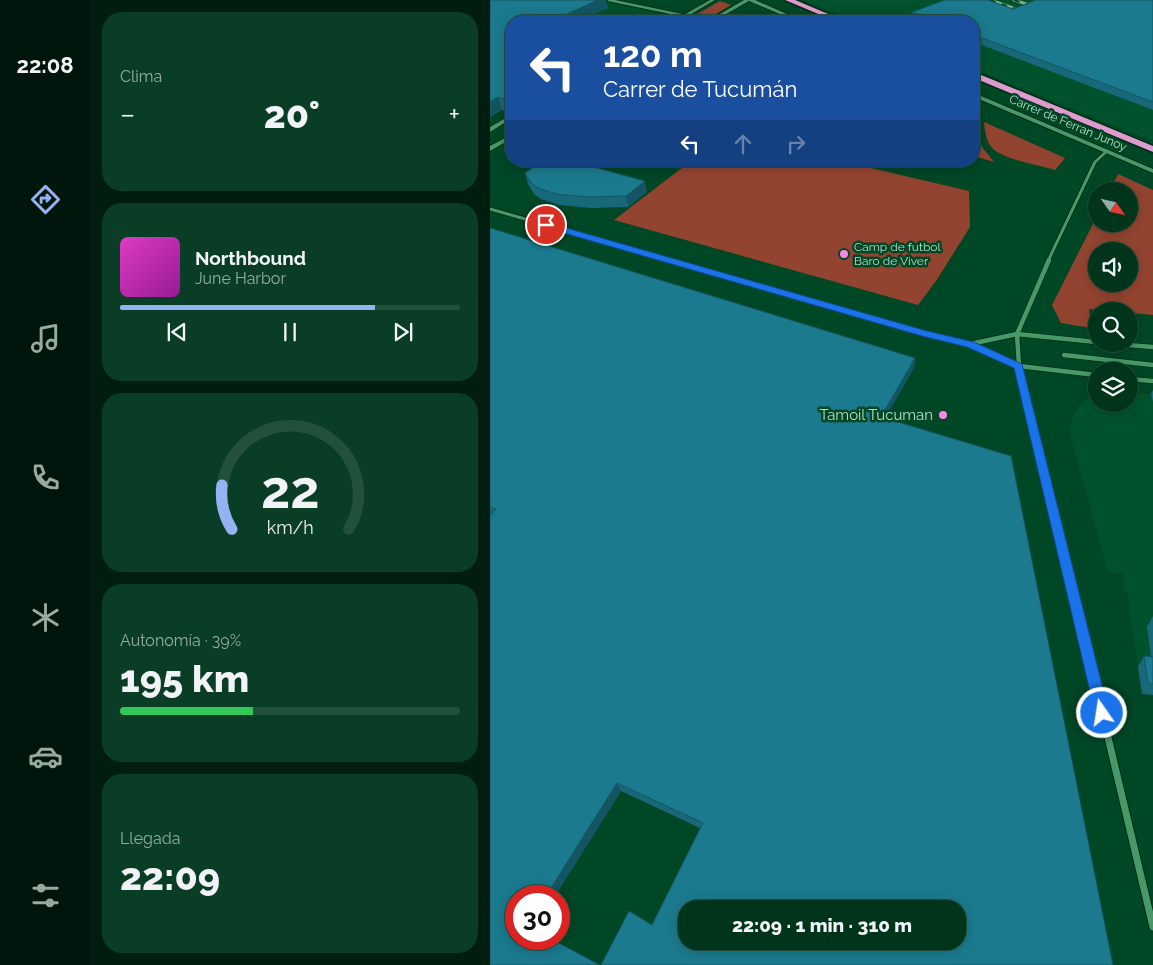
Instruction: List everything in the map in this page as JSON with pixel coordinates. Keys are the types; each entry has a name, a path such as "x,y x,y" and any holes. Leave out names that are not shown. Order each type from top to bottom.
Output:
{"highway":[{"path":"789,0 826,15"},
{"path":"980,77 1153,149"}],"main road":[{"path":"688,15 713,0"},
{"path":"721,15 747,0"},
{"path":"751,0 786,15"},
{"name":"Carrer de Ferran Junoy","path":"980,98 1153,171"},
{"path":"490,130 505,121"},
{"path":"490,149 505,140"}],"street":[{"path":"609,0 681,15"},
{"path":"1107,151 1095,162 1034,292 1017,334 1019,366 1153,927"},
{"path":"490,209 926,334 970,344 1019,366 1088,374"},
{"path":"970,344 1017,334 1088,341"},
{"path":"1138,346 1153,347"},
{"path":"1064,355 1153,365"},
{"path":"1138,380 1153,381"}],"shaded area":[{"path":"490,0 595,0 664,15 505,15 505,111 490,107"},
{"path":"803,0 1153,0 1153,141 980,71 980,15 841,15"},
{"path":"720,1 731,5 714,15 696,15"},
{"path":"984,122 1065,158 1055,170 1005,156 990,145 986,136"},
{"path":"980,142 985,150 994,162 980,158"},
{"name":"Camp de futbol Baro de Viver","path":"683,167 867,167 969,191 970,227 936,281 918,305 614,220"},
{"path":"1118,174 1136,182 1114,182"},
{"path":"1138,183 1153,190 1153,315 1138,314 1138,302 1088,302 1088,328 1061,323 1052,305 1089,232 1138,232"},
{"path":"1138,393 1153,394 1153,695 1142,694 1127,592 1124,591 1123,574 1108,572 1069,431 1074,413 1083,401 1088,399 1088,412 1138,412"}],"building":[{"path":"490,0 598,0 567,14 572,15 505,15 505,98 498,97 490,102"},
{"path":"945,0 988,0 1013,9 1036,0 1153,0 1153,102 980,37 980,15 920,15 912,12"},
{"path":"534,167 593,167 645,181 626,196 588,197 556,194 538,188 531,183 525,173"},
{"path":"490,228 915,358 881,417 1011,456 1113,965 601,965 629,911 652,925 703,823 617,783 553,885 505,885 505,950 570,949 600,965 490,965 490,516 496,509 490,507"},
{"path":"1144,656 1153,657 1153,684 1148,683"}],"railway":[{"path":"990,0 1028,13"},
{"path":"1014,0 1039,8"}],"place":[{"name":"Camp de futbol Baro de Viver","path":"844,254"},
{"name":"Tamoil Tucuman","path":"943,415"}],"route":[{"path":"546,225 926,334 970,344 1019,366 1102,713"}]}
